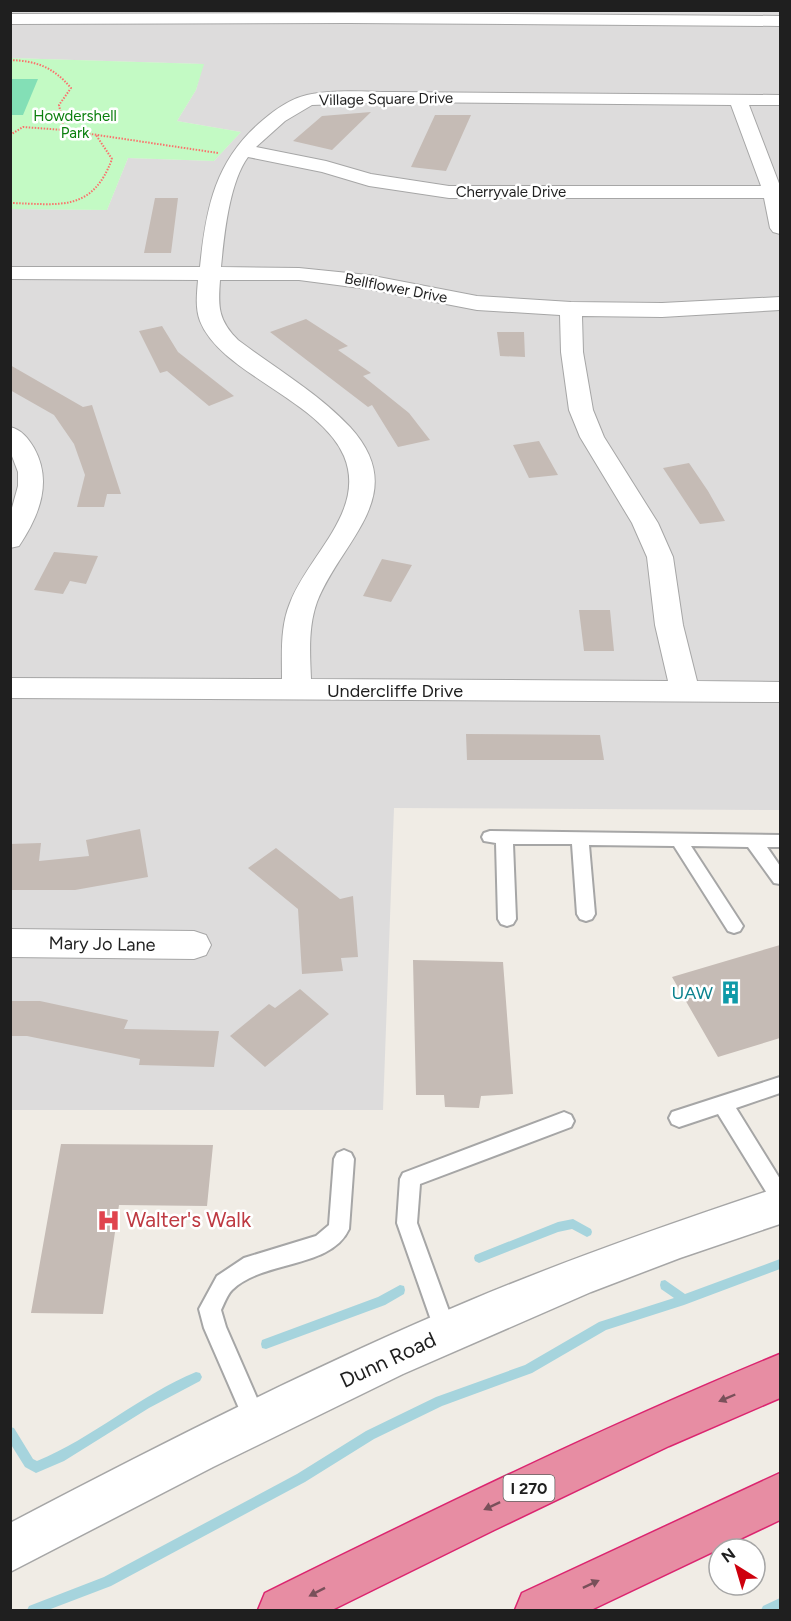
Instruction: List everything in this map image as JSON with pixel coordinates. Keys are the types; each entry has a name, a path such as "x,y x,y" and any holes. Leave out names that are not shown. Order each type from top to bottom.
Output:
{"highway":[{"name":"I 270","path":"282,1611 477,1513 642,1434 780,1376"},
{"path":"539,1611 780,1496"}],"street":[{"path":"10,19 354,14 780,21"},
{"name":"Village Square Drive","path":"297,690 297,639 302,606 314,576 360,504 363,480 356,455 343,434 230,345 216,330 208,314 208,274 228,177 234,163 286,110 310,100 394,98 780,100"},
{"path":"738,100 776,192 780,228"},
{"name":"Cherryvale Drive","path":"242,154 326,167 369,180 449,192 776,192"},
{"name":"Bellflower Drive","path":"10,273 333,277 477,303 571,309 662,310 780,303"},
{"path":"571,309 572,352 581,411 592,436 645,523 660,557 669,625 685,692"},
{"path":"10,434 28,458 32,479 31,500 21,525 10,540"},
{"name":"Undercliffe Drive","path":"10,688 780,692"},
{"name":"Mary Jo Lane","path":"10,943 194,945"},
{"name":"Dunn Road","path":"10,1549 256,1422 446,1333 711,1227 780,1206"}],"lane":[{"path":"507,919 497,837 780,841"},
{"path":"580,838 586,914"},
{"path":"678,839 734,927"},
{"path":"752,840 780,878"},
{"path":"679,1118 780,1085"},
{"path":"723,1104 780,1196"},
{"path":"446,1333 406,1223 410,1179 564,1121"},
{"path":"256,1422 214,1328 210,1309 224,1283 251,1265 294,1254 323,1243 339,1229 344,1160"}],"path":[{"path":"10,60 42,62 61,75 71,88 59,105 64,130"},
{"path":"10,135 23,128 64,130 242,154"},
{"path":"10,203 66,202 89,197 101,186 108,174 112,159 96,135"}],"shaded area":[{"path":"11,11 780,11 780,810 394,808 383,1110 11,1110 11,209 107,210 128,158 214,161 241,132 177,121 196,90 203,64 11,58"}],"green space":[{"name":"Howdershell Park","path":"11,58 204,64 196,90 177,121 241,132 214,161 128,158 107,210 11,209"},
{"path":"11,79 38,79 23,115 11,115"}],"building":[{"path":"371,112 332,150 293,141 322,116"},
{"path":"435,115 471,115 446,171 411,167"},
{"path":"155,198 178,198 171,253 144,253"},
{"path":"306,319 348,346 338,350 371,373 363,376 409,413 430,440 398,447 372,405 368,407 270,332"},
{"path":"162,326 178,352 234,396 209,406 167,371 160,373 139,331"},
{"path":"497,332 524,332 525,357 500,356"},
{"path":"10,365 83,407 92,405 121,494 107,494 104,507 77,507 85,475 74,444 54,415 10,390"},
{"path":"539,441 558,475 529,478 513,445"},
{"path":"689,463 725,521 700,524 663,468"},
{"path":"54,552 98,556 86,584 70,581 63,594 34,590"},
{"path":"382,559 412,565 391,602 363,596"},
{"path":"579,610 610,610 614,651 584,651"},
{"path":"466,734 600,735 604,760 467,760"},
{"path":"140,829 148,877 75,890 10,890 10,844 41,843 39,861 89,856 86,840"},
{"path":"276,848 340,899 353,896 358,957 341,958 343,971 302,974 298,909 248,868"},
{"name":"UAW","path":"780,945 780,1038 718,1057 672,977"},
{"path":"413,960 503,962 513,1094 481,1096 479,1108 445,1107 444,1095 416,1095"},
{"path":"300,989 329,1014 265,1067 230,1036 269,1004 275,1008"},
{"path":"10,1001 40,1001 128,1020 124,1029 219,1031 214,1067 139,1065 140,1059 27,1036 10,1036"},
{"path":"61,1144 213,1145 207,1206 119,1205 103,1314 31,1313"}],"waterway":[{"path":"479,1258 558,1227 573,1224 587,1232"},
{"path":"684,1300 780,1264"},
{"path":"665,1285 684,1300"},
{"path":"266,1344 381,1301 400,1290"},
{"path":"33,1610 107,1582 301,1478 370,1435 440,1401 528,1369 603,1326 684,1300"},
{"path":"10,1432 29,1463 36,1467 60,1457 145,1404 196,1377"},
{"path":"767,1610 780,1604"}],"place":[{"name":"UAW","path":"731,993"},
{"name":"Walter's Walk","path":"108,1220"}]}
